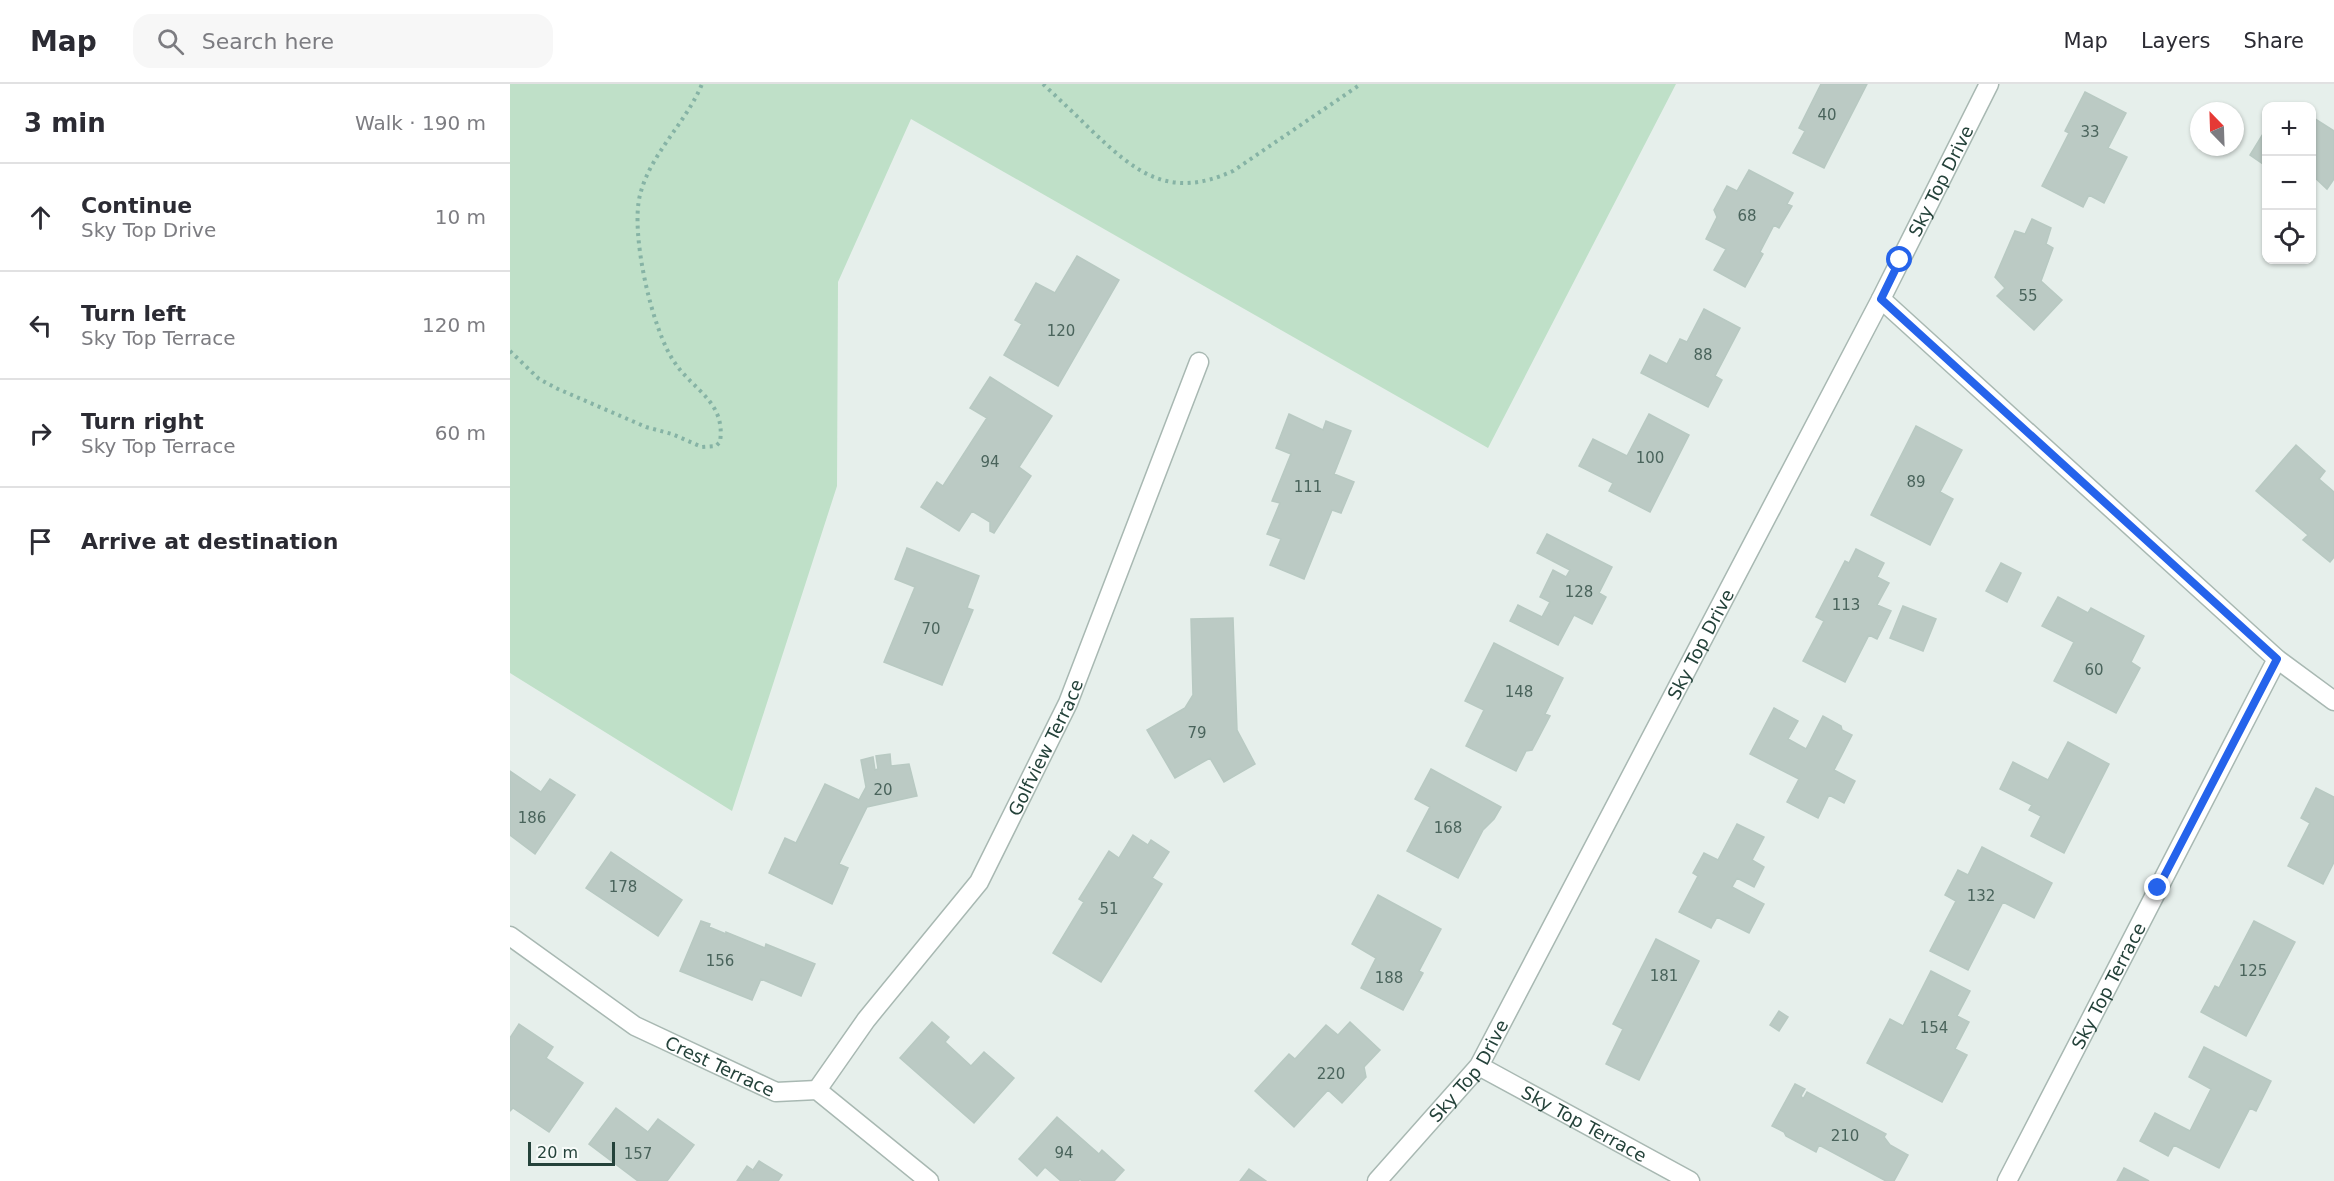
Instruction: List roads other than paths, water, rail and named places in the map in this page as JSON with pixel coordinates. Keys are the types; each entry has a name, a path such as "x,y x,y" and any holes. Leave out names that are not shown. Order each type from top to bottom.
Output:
{"street":[{"name":"Sky Top Drive","path":"1377,1181 1479,1066 1881,299 1989,84"},
{"path":"1881,299 2277,659 2334,701"},
{"name":"Golfview Terrace","path":"817,1090 866,1020 979,882 1068,703 1199,362"},
{"name":"Sky Top Terrace","path":"2007,1181 2277,659"},
{"name":"Crest Terrace","path":"510,936 635,1026 776,1092 817,1090"},
{"name":"Sky Top Terrace","path":"1479,1066 1690,1181"},
{"path":"817,1090 929,1181"}]}
